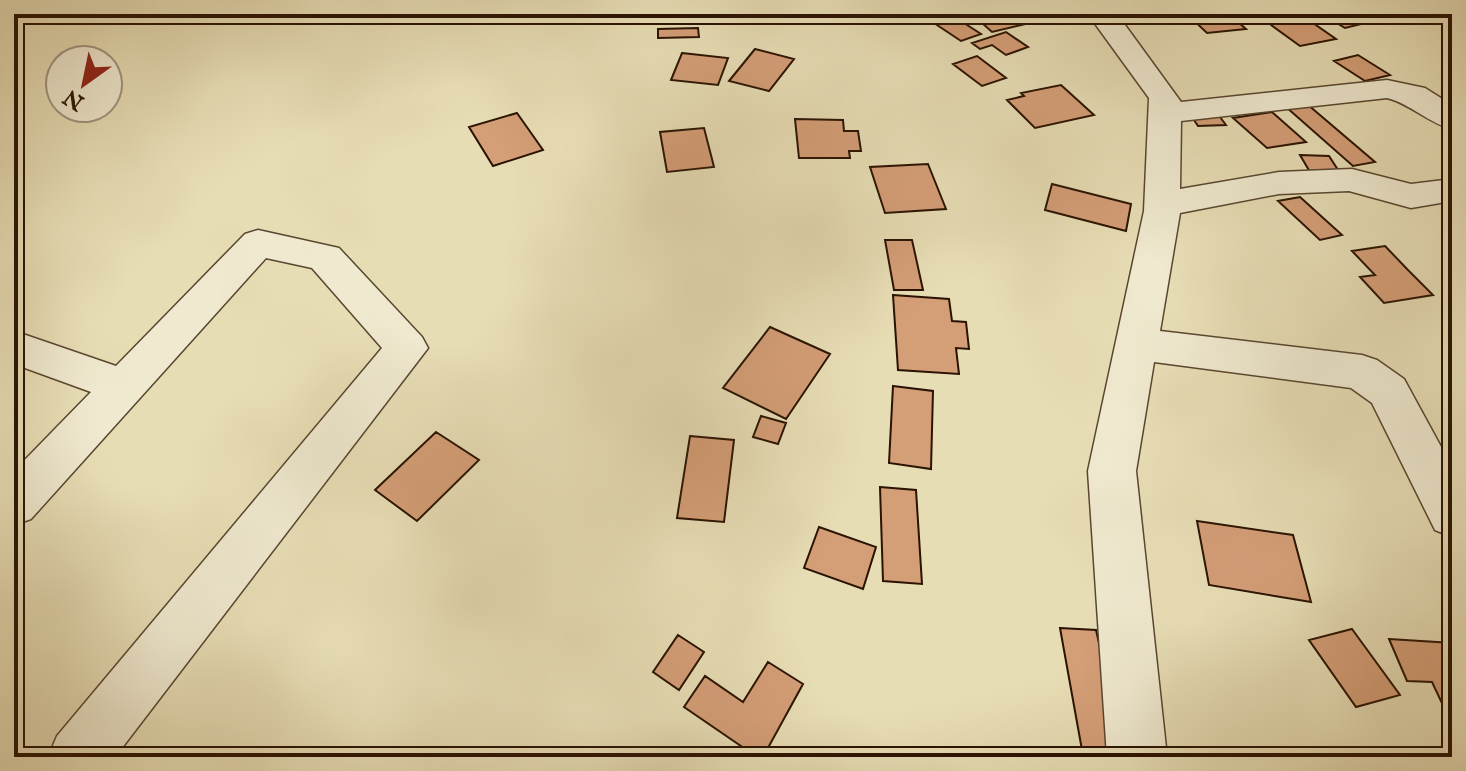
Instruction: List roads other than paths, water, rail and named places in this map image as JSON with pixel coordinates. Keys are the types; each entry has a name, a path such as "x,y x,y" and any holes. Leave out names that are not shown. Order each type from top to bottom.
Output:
{"street":[{"path":"1102,14 1165,98 1162,204 1112,471 1137,757"},
{"path":"1165,113 1387,89 1414,95 1452,119"},
{"path":"1162,204 1279,183 1352,180 1387,192 1411,196 1452,190"},
{"path":"14,504 258,243 325,257 407,348 78,757"},
{"path":"1136,344 1362,372 1388,391 1452,515"},
{"path":"14,347 124,386"}]}
